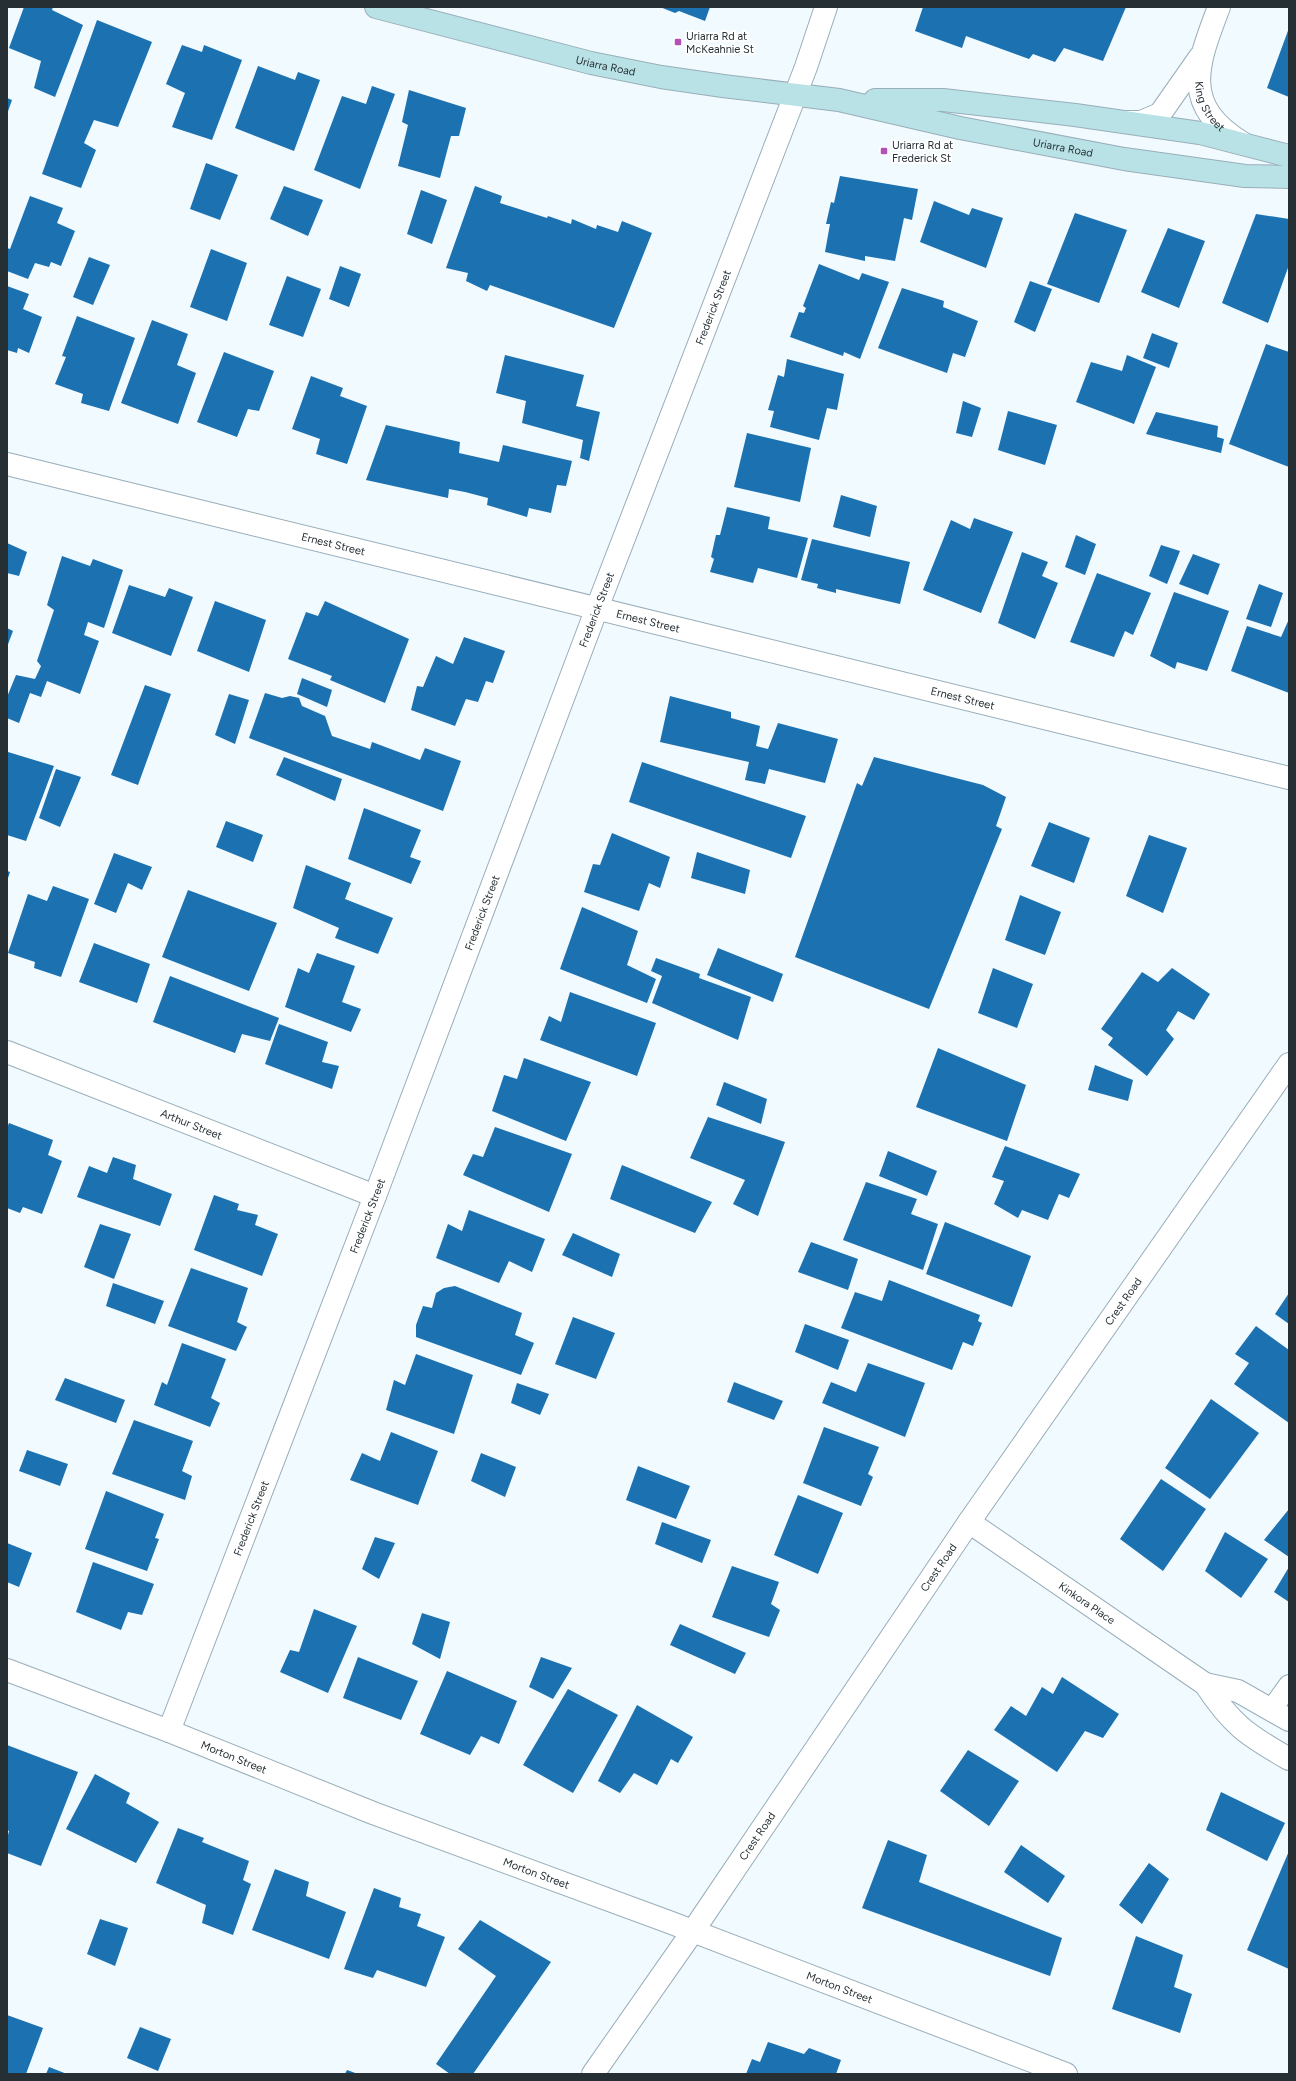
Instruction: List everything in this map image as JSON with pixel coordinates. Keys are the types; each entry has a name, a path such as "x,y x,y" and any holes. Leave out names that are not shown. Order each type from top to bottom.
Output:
{"main road":[{"name":"Uriarra Road","path":"376,7 612,67 723,86 839,100 943,100 1128,122 1200,133 1289,156"},
{"name":"Uriarra Road","path":"839,100 960,128 1095,154 1245,176 1289,178"}],"street":[{"name":"Frederick Street","path":"169,1731 375,1196 597,608 795,95 826,7"},
{"name":"King Street","path":"1219,7 1202,55 1199,81 1201,96 1207,111 1220,126 1246,144"},
{"name":"King Street","path":"1128,122 1141,122 1160,114 1202,55"},
{"name":"Ernest Street","path":"7,464 1289,778"},
{"name":"Arthur Street","path":"7,1052 375,1196"},
{"name":"Crest Road","path":"593,2074 693,1932 969,1522 1289,1064"},
{"name":"Kinkora Place","path":"969,1522 1205,1684 1227,1715 1239,1727 1252,1738 1289,1759"},
{"name":"Morton Street","path":"7,1670 169,1731 373,1813 693,1932 1066,2074"},
{"name":"Kinkora Place","path":"1205,1684 1238,1691 1280,1715"}],"lane":[{"path":"1280,1715 1289,1685"}],"building":[{"path":"24,7 53,7 52,10 83,25 55,97 34,88 41,61 9,48"},
{"path":"660,7 710,7 705,21 679,11 675,13"},
{"path":"923,7 1126,7 1103,61 1064,48 1055,62 1033,54 1029,59 966,36 962,48 915,31"},
{"path":"97,20 152,42 118,127 94,120 84,143 96,150 81,188 42,174"},
{"path":"1289,28 1289,97 1267,88"},
{"path":"182,45 202,52 204,45 242,60 212,140 172,127 185,93 166,84"},
{"path":"258,66 295,80 298,72 320,80 294,151 235,128"},
{"path":"372,86 395,94 360,189 314,170 342,96 366,104"},
{"path":"409,90 466,108 459,136 451,136 440,178 398,166 408,125 402,122"},
{"path":"7,98 12,100 7,114"},
{"path":"206,163 238,175 220,220 190,209"},
{"path":"840,176 918,189 912,220 904,218 895,261 865,256 865,261 825,252 830,224 826,224 831,202 834,203"},
{"path":"284,186 323,200 308,236 270,219"},
{"path":"475,186 502,196 500,203 547,218 548,216 571,224 572,219 596,229 597,225 618,232 622,221 652,233 614,328 490,285 487,291 466,281 468,273 446,268"},
{"path":"421,190 447,200 432,244 407,234"},
{"path":"30,196 63,208 57,223 75,231 61,266 51,262 49,267 35,263 28,279 7,271 7,248 10,249"},
{"path":"934,201 969,215 972,208 1003,218 986,268 920,242"},
{"path":"1075,213 1127,230 1099,303 1047,284"},
{"path":"1256,214 1289,219 1289,265 1268,323 1222,303"},
{"path":"1168,228 1205,241 1179,308 1141,292"},
{"path":"211,249 247,263 227,321 190,307"},
{"path":"89,257 110,265 93,305 73,297"},
{"path":"819,264 859,280 862,273 889,282 860,359 844,352 843,356 790,337 799,312 804,313 806,308 803,306"},
{"path":"340,266 361,274 349,307 329,299"},
{"path":"287,276 321,289 303,337 269,325"},
{"path":"1030,281 1052,289 1035,332 1014,322"},
{"path":"7,286 29,294 23,309 42,317 29,353 18,348 17,353 7,350"},
{"path":"902,288 944,301 943,307 978,321 965,357 953,353 947,373 878,348"},
{"path":"77,316 135,338 109,411 81,403 83,394 55,384 66,357 62,356"},
{"path":"152,320 188,334 177,365 196,373 178,424 121,403"},
{"path":"1152,333 1178,343 1169,368 1143,358"},
{"path":"1266,344 1289,352 1289,467 1229,444"},
{"path":"224,352 274,371 259,411 248,409 237,437 197,422"},
{"path":"505,355 584,375 576,406 600,412 589,461 580,458 583,440 522,423 526,401 496,393"},
{"path":"1127,355 1156,367 1134,424 1076,402 1091,362 1122,371"},
{"path":"787,359 844,374 837,410 827,408 819,440 770,427 774,411 768,410 778,375 784,377"},
{"path":"311,376 343,388 340,396 367,406 347,464 316,454 320,439 292,429"},
{"path":"963,401 981,408 972,437 956,433"},
{"path":"1008,411 1057,425 1045,465 998,450"},
{"path":"1156,412 1218,426 1217,437 1224,439 1221,453 1146,434"},
{"path":"386,425 460,442 459,453 499,462 503,445 572,461 566,486 557,485 551,513 529,508 527,517 487,505 488,498 465,492 449,489 448,498 366,480"},
{"path":"747,433 811,448 800,502 734,487"},
{"path":"841,495 877,506 870,537 833,527"},
{"path":"727,507 770,517 768,529 808,538 797,578 758,568 753,583 710,572 714,559 711,557 716,535 720,535"},
{"path":"974,518 1013,532 981,613 923,590 951,520 970,529"},
{"path":"1076,535 1096,544 1085,575 1065,567"},
{"path":"812,539 910,562 900,604 836,589 836,593 817,588 818,584 801,580"},
{"path":"7,543 27,552 19,576 7,573"},
{"path":"1161,545 1180,551 1167,584 1149,576"},
{"path":"1022,552 1048,562 1042,576 1058,583 1035,639 998,623"},
{"path":"1193,554 1220,564 1208,595 1179,584"},
{"path":"62,556 90,566 93,559 123,570 104,628 88,622 84,635 99,641 80,694 47,681 41,697 30,693 19,723 7,718 7,697 16,675 35,679 41,666 37,661 54,610 47,605"},
{"path":"1097,573 1151,593 1133,635 1125,631 1114,657 1070,642"},
{"path":"1259,584 1283,593 1271,627 1246,619"},
{"path":"129,585 165,597 169,588 193,597 171,656 112,633"},
{"path":"1174,592 1229,611 1207,671 1177,662 1175,669 1150,656"},
{"path":"215,601 266,620 249,672 197,651"},
{"path":"325,601 409,639 385,703 330,680 332,676 288,659 306,612 318,616"},
{"path":"1289,619 1289,693 1231,671 1247,626 1281,637"},
{"path":"7,628 13,631 7,647"},
{"path":"464,637 505,651 493,683 486,681 478,702 466,699 455,726 411,710 417,686 423,687 436,656 453,664"},
{"path":"302,678 332,690 327,707 297,694"},
{"path":"145,685 171,694 138,785 111,775"},
{"path":"265,693 282,698 290,696 299,698 302,706 325,716 332,736 370,749 372,742 420,760 425,748 461,761 443,811 249,738"},
{"path":"229,694 249,700 235,744 215,735"},
{"path":"670,696 731,712 731,718 760,726 756,746 768,749 778,723 838,739 825,783 769,769 765,784 745,780 749,762 660,742"},
{"path":"8,752 54,766 26,841 7,835"},
{"path":"284,757 342,779 335,801 276,775"},
{"path":"874,757 983,785 1006,797 996,826 1002,829 929,1009 795,957 857,783 862,786"},
{"path":"642,762 806,816 791,858 629,802"},
{"path":"56,769 81,777 60,827 39,818"},
{"path":"364,808 421,830 410,857 421,861 411,884 348,859"},
{"path":"226,821 263,835 253,862 216,847"},
{"path":"1049,822 1090,838 1074,883 1031,866"},
{"path":"612,833 670,857 660,888 649,883 639,911 584,892 593,864 600,865"},
{"path":"1149,835 1187,848 1163,913 1126,896"},
{"path":"697,852 750,870 745,894 691,878"},
{"path":"114,853 152,867 142,890 128,883 116,913 94,904"},
{"path":"306,865 351,883 345,899 393,918 378,954 335,938 339,928 293,908"},
{"path":"7,871 10,872 7,881"},
{"path":"53,886 89,899 61,977 34,968 35,962 8,953 28,894 47,901"},
{"path":"188,890 277,923 249,991 162,957"},
{"path":"1020,895 1061,912 1045,955 1005,940"},
{"path":"582,907 638,931 627,965 656,979 647,1003 560,969"},
{"path":"94,943 150,964 137,1003 79,982"},
{"path":"718,948 783,974 773,1002 707,975"},
{"path":"317,953 355,966 342,1002 361,1009 351,1032 285,1007 298,968 309,973"},
{"path":"656,958 700,974 699,978 751,997 738,1040 652,1003 662,976 651,971"},
{"path":"993,968 1033,984 1017,1028 978,1013"},
{"path":"1172,968 1210,994 1194,1020 1178,1011 1166,1030 1174,1039 1147,1076 1108,1045 1113,1038 1101,1029 1142,972 1158,982"},
{"path":"170,976 279,1018 270,1041 242,1034 235,1053 153,1022"},
{"path":"570,992 656,1023 637,1076 540,1040 549,1016 561,1022"},
{"path":"279,1024 328,1042 322,1062 339,1066 332,1089 265,1064"},
{"path":"938,1048 1026,1085 1007,1141 916,1107"},
{"path":"524,1058 591,1082 566,1141 492,1111 504,1075 517,1079"},
{"path":"1095,1065 1133,1080 1128,1101 1088,1090"},
{"path":"724,1082 767,1099 761,1124 716,1105"},
{"path":"708,1117 785,1142 758,1216 733,1204 745,1180 690,1158"},
{"path":"9,1123 53,1140 48,1155 62,1161 42,1214 23,1207 20,1213 7,1208 7,1128"},
{"path":"495,1127 572,1154 549,1212 463,1175 473,1154 483,1157"},
{"path":"1005,1146 1080,1174 1069,1198 1059,1194 1048,1220 1022,1210 1018,1218 994,1204 1004,1181 992,1177"},
{"path":"888,1151 937,1171 927,1196 879,1176"},
{"path":"113,1157 136,1165 133,1179 172,1194 160,1226 77,1197 89,1166 107,1173"},
{"path":"622,1165 712,1202 695,1233 610,1199"},
{"path":"866,1182 917,1199 911,1214 938,1224 923,1270 843,1240"},
{"path":"214,1195 239,1204 237,1210 258,1215 255,1225 278,1234 262,1276 194,1250"},
{"path":"469,1210 545,1239 532,1272 509,1261 499,1283 436,1258 448,1224 462,1231"},
{"path":"945,1222 1031,1256 1012,1307 926,1274"},
{"path":"100,1224 131,1234 114,1279 84,1267"},
{"path":"573,1233 620,1254 612,1277 562,1255"},
{"path":"811,1242 858,1259 848,1290 798,1272"},
{"path":"191,1268 248,1288 237,1322 247,1327 236,1351 168,1326"},
{"path":"889,1280 980,1315 978,1321 982,1323 973,1346 963,1342 952,1370 841,1328 855,1292 882,1301"},
{"path":"113,1283 164,1301 155,1324 106,1306"},
{"path":"455,1286 522,1313 515,1335 534,1343 521,1375 416,1337 416,1325 423,1306 432,1308 436,1293 444,1288"},
{"path":"1289,1293 1289,1324 1275,1314"},
{"path":"573,1317 615,1333 596,1379 555,1364"},
{"path":"805,1324 849,1340 838,1370 795,1352"},
{"path":"1256,1326 1289,1350 1289,1423 1234,1384 1249,1363 1235,1354"},
{"path":"182,1343 226,1359 211,1398 220,1403 210,1427 154,1405 162,1382 167,1385"},
{"path":"416,1354 473,1375 454,1434 386,1410 394,1380 405,1385"},
{"path":"868,1363 925,1383 905,1437 822,1403 831,1382 856,1392"},
{"path":"65,1378 125,1400 116,1423 55,1400"},
{"path":"734,1382 783,1401 774,1420 727,1402"},
{"path":"517,1383 549,1394 540,1415 511,1403"},
{"path":"1211,1399 1259,1433 1210,1499 1165,1468"},
{"path":"134,1420 193,1441 182,1471 192,1476 185,1500 112,1474"},
{"path":"824,1427 879,1447 868,1474 873,1477 861,1506 803,1483"},
{"path":"391,1432 438,1451 418,1505 350,1480 362,1453 380,1461"},
{"path":"27,1450 68,1464 60,1486 19,1471"},
{"path":"481,1453 516,1467 505,1497 471,1481"},
{"path":"638,1466 690,1486 676,1519 626,1500"},
{"path":"1161,1479 1206,1509 1163,1571 1120,1539"},
{"path":"106,1491 164,1514 155,1538 159,1539 147,1571 85,1549"},
{"path":"798,1495 843,1513 818,1574 774,1555"},
{"path":"1289,1509 1289,1557 1264,1540"},
{"path":"662,1522 711,1540 702,1563 655,1544"},
{"path":"1225,1532 1268,1559 1241,1598 1205,1571"},
{"path":"375,1537 395,1543 379,1579 362,1569"},
{"path":"7,1543 32,1553 19,1587 7,1582"},
{"path":"93,1562 154,1584 142,1615 128,1612 121,1630 76,1612"},
{"path":"732,1566 779,1582 771,1604 780,1610 769,1637 712,1617"},
{"path":"1289,1567 1289,1602 1274,1592"},
{"path":"314,1609 357,1626 328,1693 280,1672 290,1650 299,1652"},
{"path":"422,1613 450,1622 440,1659 412,1644"},
{"path":"680,1624 746,1653 735,1674 670,1645"},
{"path":"358,1657 418,1681 401,1720 343,1698"},
{"path":"541,1657 572,1668 553,1699 529,1687"},
{"path":"447,1671 517,1701 499,1744 481,1736 470,1755 420,1734"},
{"path":"1062,1677 1119,1714 1103,1738 1085,1731 1057,1772 994,1730 1011,1706 1026,1716 1042,1687 1053,1694"},
{"path":"568,1689 618,1715 573,1793 523,1765"},
{"path":"637,1705 693,1737 678,1763 671,1759 657,1785 634,1773 620,1793 598,1781"},
{"path":"7,1745 78,1772 41,1866 7,1853 7,1839 9,1831 7,1830"},
{"path":"968,1750 1019,1781 989,1826 940,1791"},
{"path":"95,1774 130,1793 126,1803 159,1822 136,1863 66,1829"},
{"path":"1221,1792 1285,1823 1267,1861 1206,1830"},
{"path":"178,1828 204,1838 202,1842 249,1861 243,1880 251,1884 233,1935 202,1923 206,1905 156,1883"},
{"path":"888,1840 927,1855 919,1882 1062,1938 1050,1976 862,1908"},
{"path":"1021,1845 1065,1876 1048,1903 1004,1872"},
{"path":"1289,1851 1289,1969 1247,1950"},
{"path":"1149,1863 1169,1879 1142,1924 1119,1905"},
{"path":"275,1869 309,1882 306,1896 346,1912 329,1959 252,1930"},
{"path":"374,1888 401,1898 399,1907 421,1914 417,1926 445,1937 426,1987 377,1970 373,1978 344,1969"},
{"path":"100,1919 128,1928 115,1966 87,1954"},
{"path":"480,1920 551,1962 473,2074 450,2074 436,2064 496,1976 458,1949"},
{"path":"1136,1936 1183,1955 1174,1987 1192,1994 1180,2033 1112,2009"},
{"path":"7,2015 43,2028 26,2074 7,2074"},
{"path":"140,2027 171,2039 158,2071 127,2058"},
{"path":"768,2042 804,2054 809,2048 841,2060 836,2074 746,2074 752,2059 760,2062"},
{"path":"49,2067 67,2074 46,2074"},
{"path":"347,2070 358,2074 345,2074"}],"place":[{"name":"Uriarra Rd at McKeahnie St","path":"678,42"},
{"name":"Uriarra Rd at Frederick St","path":"884,151"}]}
